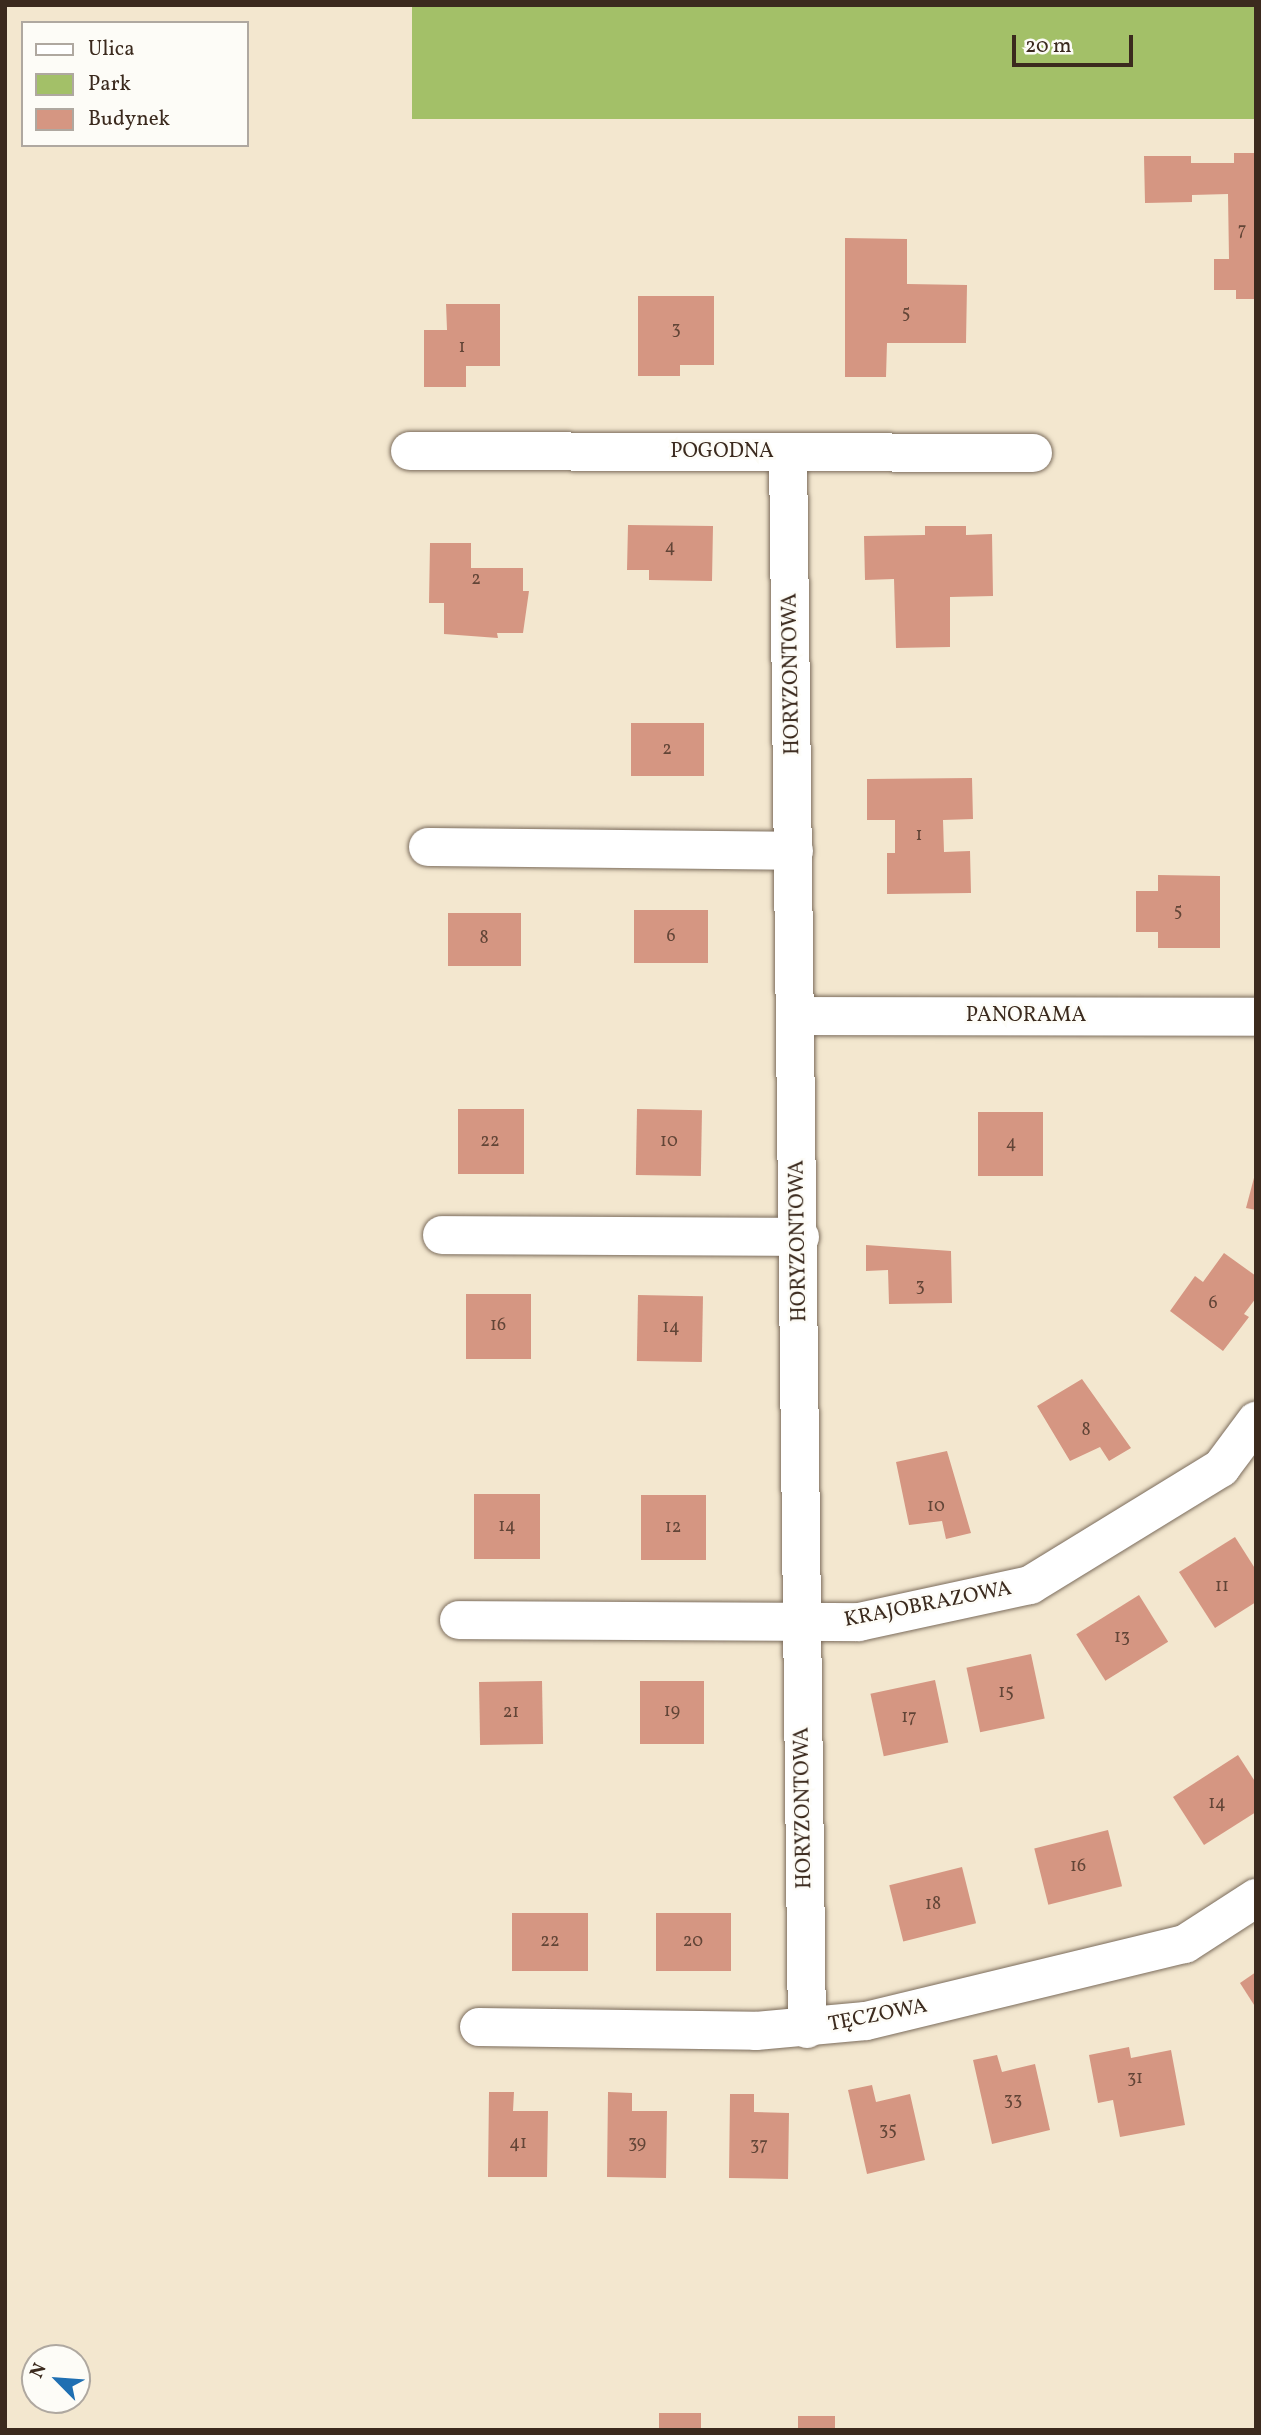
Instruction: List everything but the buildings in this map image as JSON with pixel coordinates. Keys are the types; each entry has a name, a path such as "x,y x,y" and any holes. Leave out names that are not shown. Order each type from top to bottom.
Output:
{"street":[{"name":"POGODNA","path":"410,451 1034,453"},
{"name":"HORYZONTOWA","path":"788,453 800,1237 807,2029"},
{"path":"428,847 794,851"},
{"name":"PANORAMA","path":"797,1016 1256,1017"},
{"path":"442,1236 800,1237"},
{"name":"KRAJOBRAZOWA","path":"459,1620 859,1622 1030,1585 1222,1468 1256,1421"},
{"name":"TĘCZOWA","path":"479,2027 807,2029 866,2021 1185,1944 1256,1898"}],"green space":[{"path":"412,5 1256,5 1256,119 412,119"}]}
